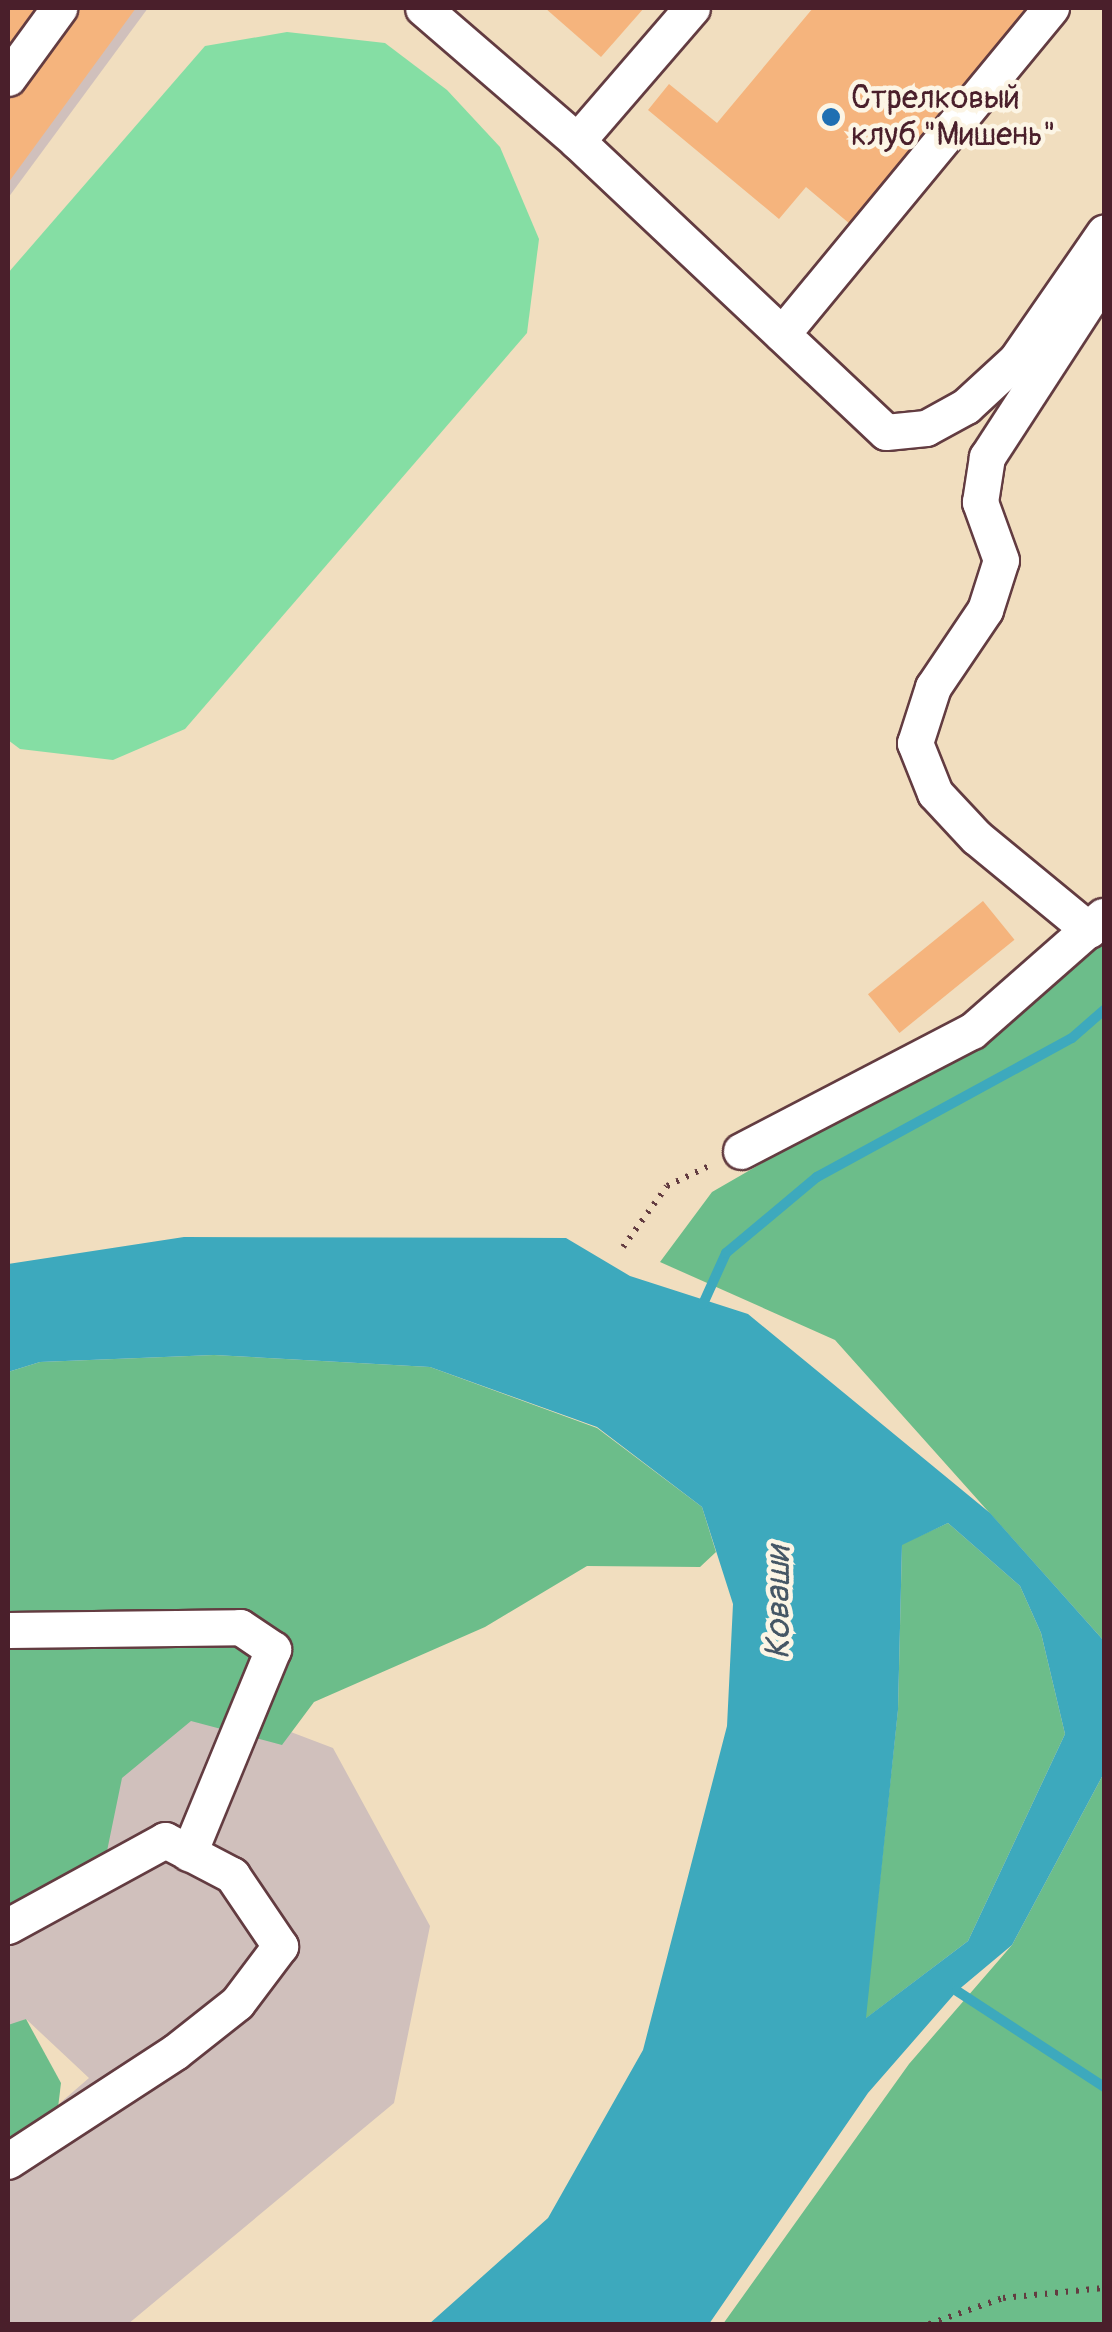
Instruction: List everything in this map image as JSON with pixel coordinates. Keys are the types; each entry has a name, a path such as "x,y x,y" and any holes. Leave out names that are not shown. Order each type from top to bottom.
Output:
{"lane":[{"path":"8,78 59,8"},
{"path":"423,8 577,141 886,432 926,428 966,406 1016,360 1104,233"},
{"path":"577,141 692,8"},
{"path":"782,334 1051,8"},
{"path":"741,1151 972,1031 1097,922 945,804 916,743 933,686 985,610 1001,560 980,502 988,458 1104,278"},
{"path":"8,1630 240,1627 273,1650 189,1852"},
{"path":"8,1926 164,1840 232,1875 280,1946 237,2003 175,2052 8,2161"}],"path":[{"path":"623,1246 667,1186 741,1151"},
{"path":"929,2324 1002,2298 1104,2288"}],"shaded area":[{"path":"8,8 148,8 8,198"},
{"path":"180,1690 333,1748 430,1926 394,2103 128,2324 8,2324 8,2148 89,2078 26,2019 8,2027 8,1797"}],"green space":[{"path":"287,32 385,43 447,90 500,147 539,239 527,333 185,729 113,760 20,749 8,740 8,273 205,46"},
{"path":"1104,912 1104,1641 835,1340 660,1262 712,1192 1018,1015"},
{"path":"214,1355 430,1367 597,1428 702,1507 716,1552 700,1567 587,1566 485,1627 314,1702 282,1745 191,1721 122,1778 106,1856 8,1919 8,1372 40,1362"},
{"path":"948,1523 1020,1586 1041,1633 1065,1734 968,1941 865,2019 898,1709 902,1544"},
{"path":"1104,1773 1104,2324 723,2324 909,2064 1012,1945"},
{"path":"26,2019 61,2083 54,2141 8,2164 8,2025"}],"water":[{"name":"Коваши","path":"184,1237 566,1238 630,1276 748,1314 990,1513 1104,1641 1104,1773 1012,1945 957,1991 868,2093 709,2324 429,2324 548,2218 643,2050 727,1726 733,1604 702,1507 597,1427 430,1367 214,1355 40,1362 8,1372 8,1264","holes":["948,1523 1020,1586 1041,1633 1065,1734 968,1941 866,2018 898,1710 902,1545"]}],"building":[{"path":"8,8 41,8 8,53"},
{"path":"72,8 136,8 8,183 8,97"},
{"path":"545,8 644,8 601,57"},
{"name":"Стрелковый клуб \"Мишень\"","path":"813,8 1030,8 850,224 806,187 779,219 648,110 669,84 717,123"},
{"path":"983,901 1014,940 899,1033 868,994"}],"waterway":[{"path":"703,1304 726,1253 817,1177 1072,1038 1104,1010"},
{"path":"957,1991 1104,2087"}],"place":[{"name":"Стрелковый клуб \"Мишень\"","path":"831,117"}]}
